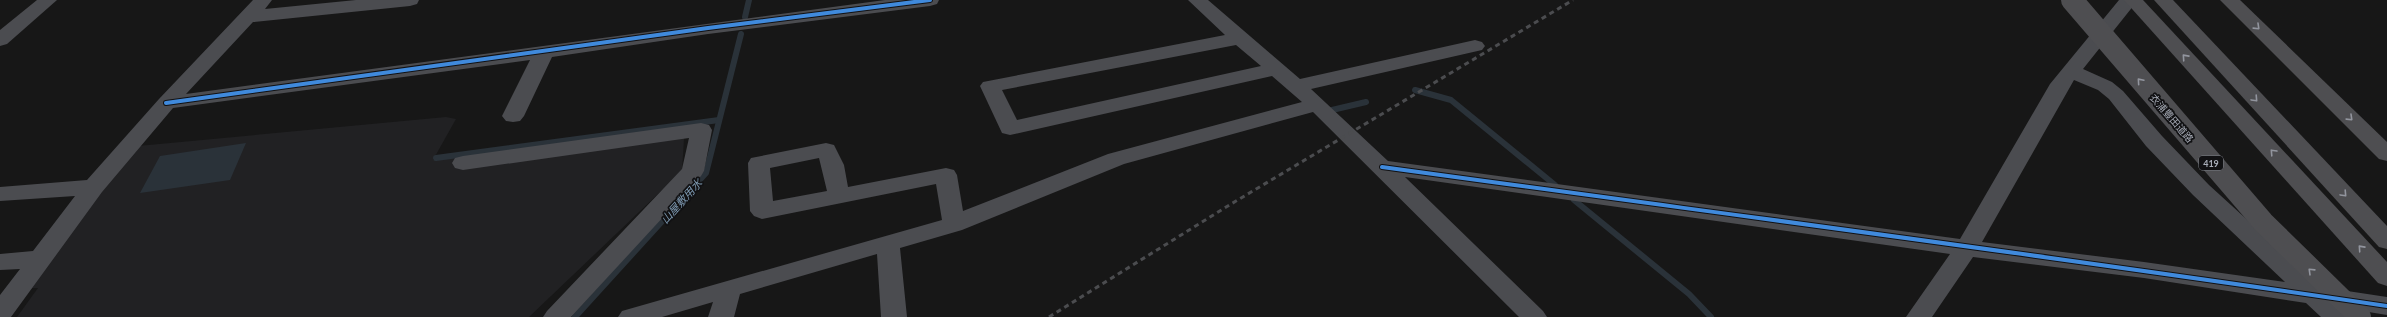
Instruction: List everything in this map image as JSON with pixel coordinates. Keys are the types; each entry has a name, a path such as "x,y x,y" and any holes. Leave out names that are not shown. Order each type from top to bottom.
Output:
{"highway":[{"name":"衣浦豊田道路","path":"2072,0 2263,222 2360,317"},
{"path":"2134,0 2387,277"},
{"path":"2163,0 2387,241"},
{"path":"2229,0 2387,154"}],"street":[{"path":"0,40 48,0"},
{"path":"0,313 94,187 166,103 263,0"},
{"path":"247,17 410,0"},
{"path":"166,103 544,52 708,28 930,0"},
{"path":"1197,0 1277,69 1382,167 1534,317"},
{"path":"1919,317 1967,248 2060,84 2129,0"},
{"path":"1240,38 990,86 1010,128 1277,69"},
{"path":"1295,86 1475,46"},
{"path":"513,116 544,52"},
{"path":"2071,71 2099,83 2116,96 2154,141 2201,190 2337,317"},
{"path":"631,317 954,224 1116,159 1316,105"},
{"path":"463,163 700,130 693,171 556,317"},
{"path":"1382,167 1967,248 2144,270 2387,306"},
{"path":"839,196 946,175 954,224"},
{"path":"0,194 94,187"},
{"path":"888,243 894,317"},
{"path":"0,262 40,259"},
{"path":"721,317 729,289"}],"shaded area":[{"path":"446,117 456,119 433,160 461,156 464,167 684,138 682,171 529,317 17,317 38,288 29,288 104,184 138,146"},
{"path":"246,143 230,180 140,193 160,156"}],"waterway":[{"name":"山屋敷用水","path":"745,17 749,0"},
{"name":"山屋敷用水","path":"575,317 706,173 741,34"},
{"path":"1415,90 1451,100 1555,185"},
{"path":"1332,110 1366,102"},
{"path":"436,158 719,120"},
{"path":"1574,200 1689,294 1711,317"}],"railway":[{"path":"1049,317 1231,204 1573,0"}],"cycle path":[{"path":"166,103 544,52 708,28 930,0"},
{"path":"1382,167 1967,248 2144,270 2387,306"}]}
